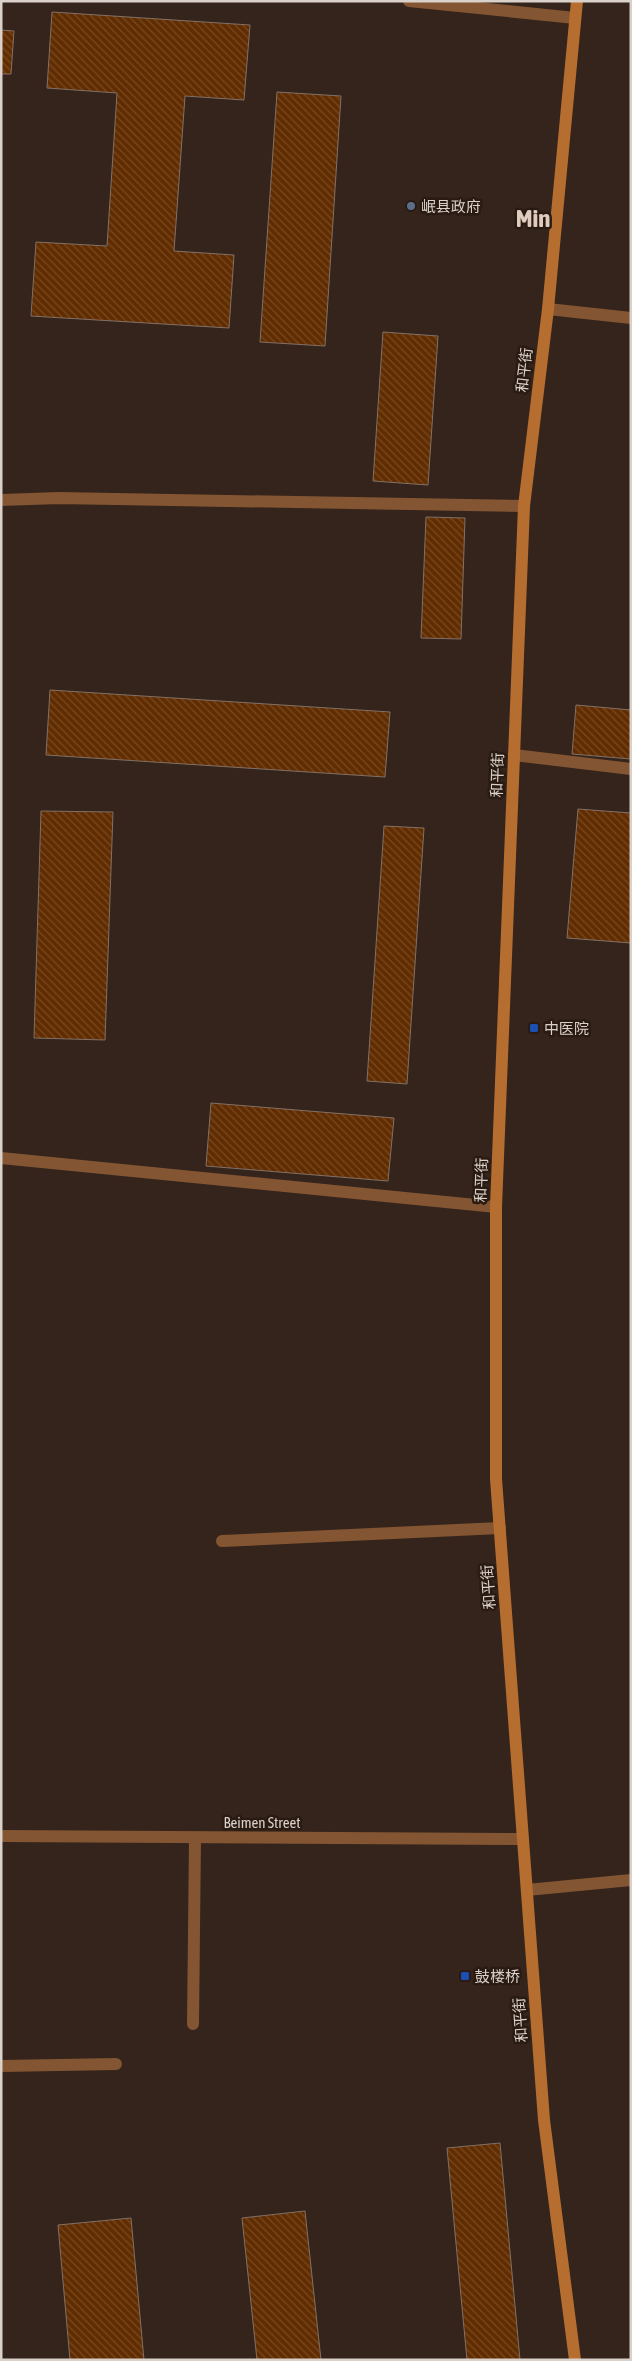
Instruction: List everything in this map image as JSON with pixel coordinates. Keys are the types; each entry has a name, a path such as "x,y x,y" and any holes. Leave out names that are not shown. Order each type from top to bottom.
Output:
{"main road":[{"name":"和平街","path":"576,1 548,308 524,506 496,1208 496,1479 544,2120 576,2360"}],"street":[{"path":"409,1 575,18"},
{"path":"548,308 631,318"},
{"path":"1,500 59,498 524,506"},
{"path":"514,755 631,769"},
{"path":"1,1158 496,1208"},
{"path":"222,1540 500,1528"},
{"name":"Beimen Street","path":"1,1836 523,1839"},
{"path":"193,2024 195,1838"},
{"path":"527,1890 631,1880"},
{"path":"1,2066 116,2064"}],"building":[{"path":"52,12 250,25 244,100 185,96 174,251 234,255 229,328 31,316 36,242 107,246 117,93 47,88"},
{"path":"1,30 14,31 11,74 1,74"},
{"path":"277,92 341,96 325,346 260,342"},
{"path":"383,332 438,336 428,485 373,481"},
{"path":"426,517 465,518 461,639 421,638"},
{"path":"50,690 390,712 385,777 46,755"},
{"path":"576,705 631,710 631,759 572,754"},
{"path":"578,809 631,813 631,943 567,938"},
{"path":"41,811 113,812 105,1040 34,1038"},
{"path":"384,826 424,828 407,1084 367,1081"},
{"path":"211,1103 394,1118 388,1181 206,1166"},
{"path":"500,2143 520,2360 467,2360 447,2148"},
{"path":"305,2211 321,2360 257,2360 242,2218"},
{"path":"131,2218 144,2360 70,2360 58,2225"}],"place":[{"name":"岷县政府","path":"411,206"},
{"name":"中医院","path":"534,1028"},
{"name":"鼓楼桥","path":"465,1976"}],"district":[{"name":"Min","path":"533,218"}]}
